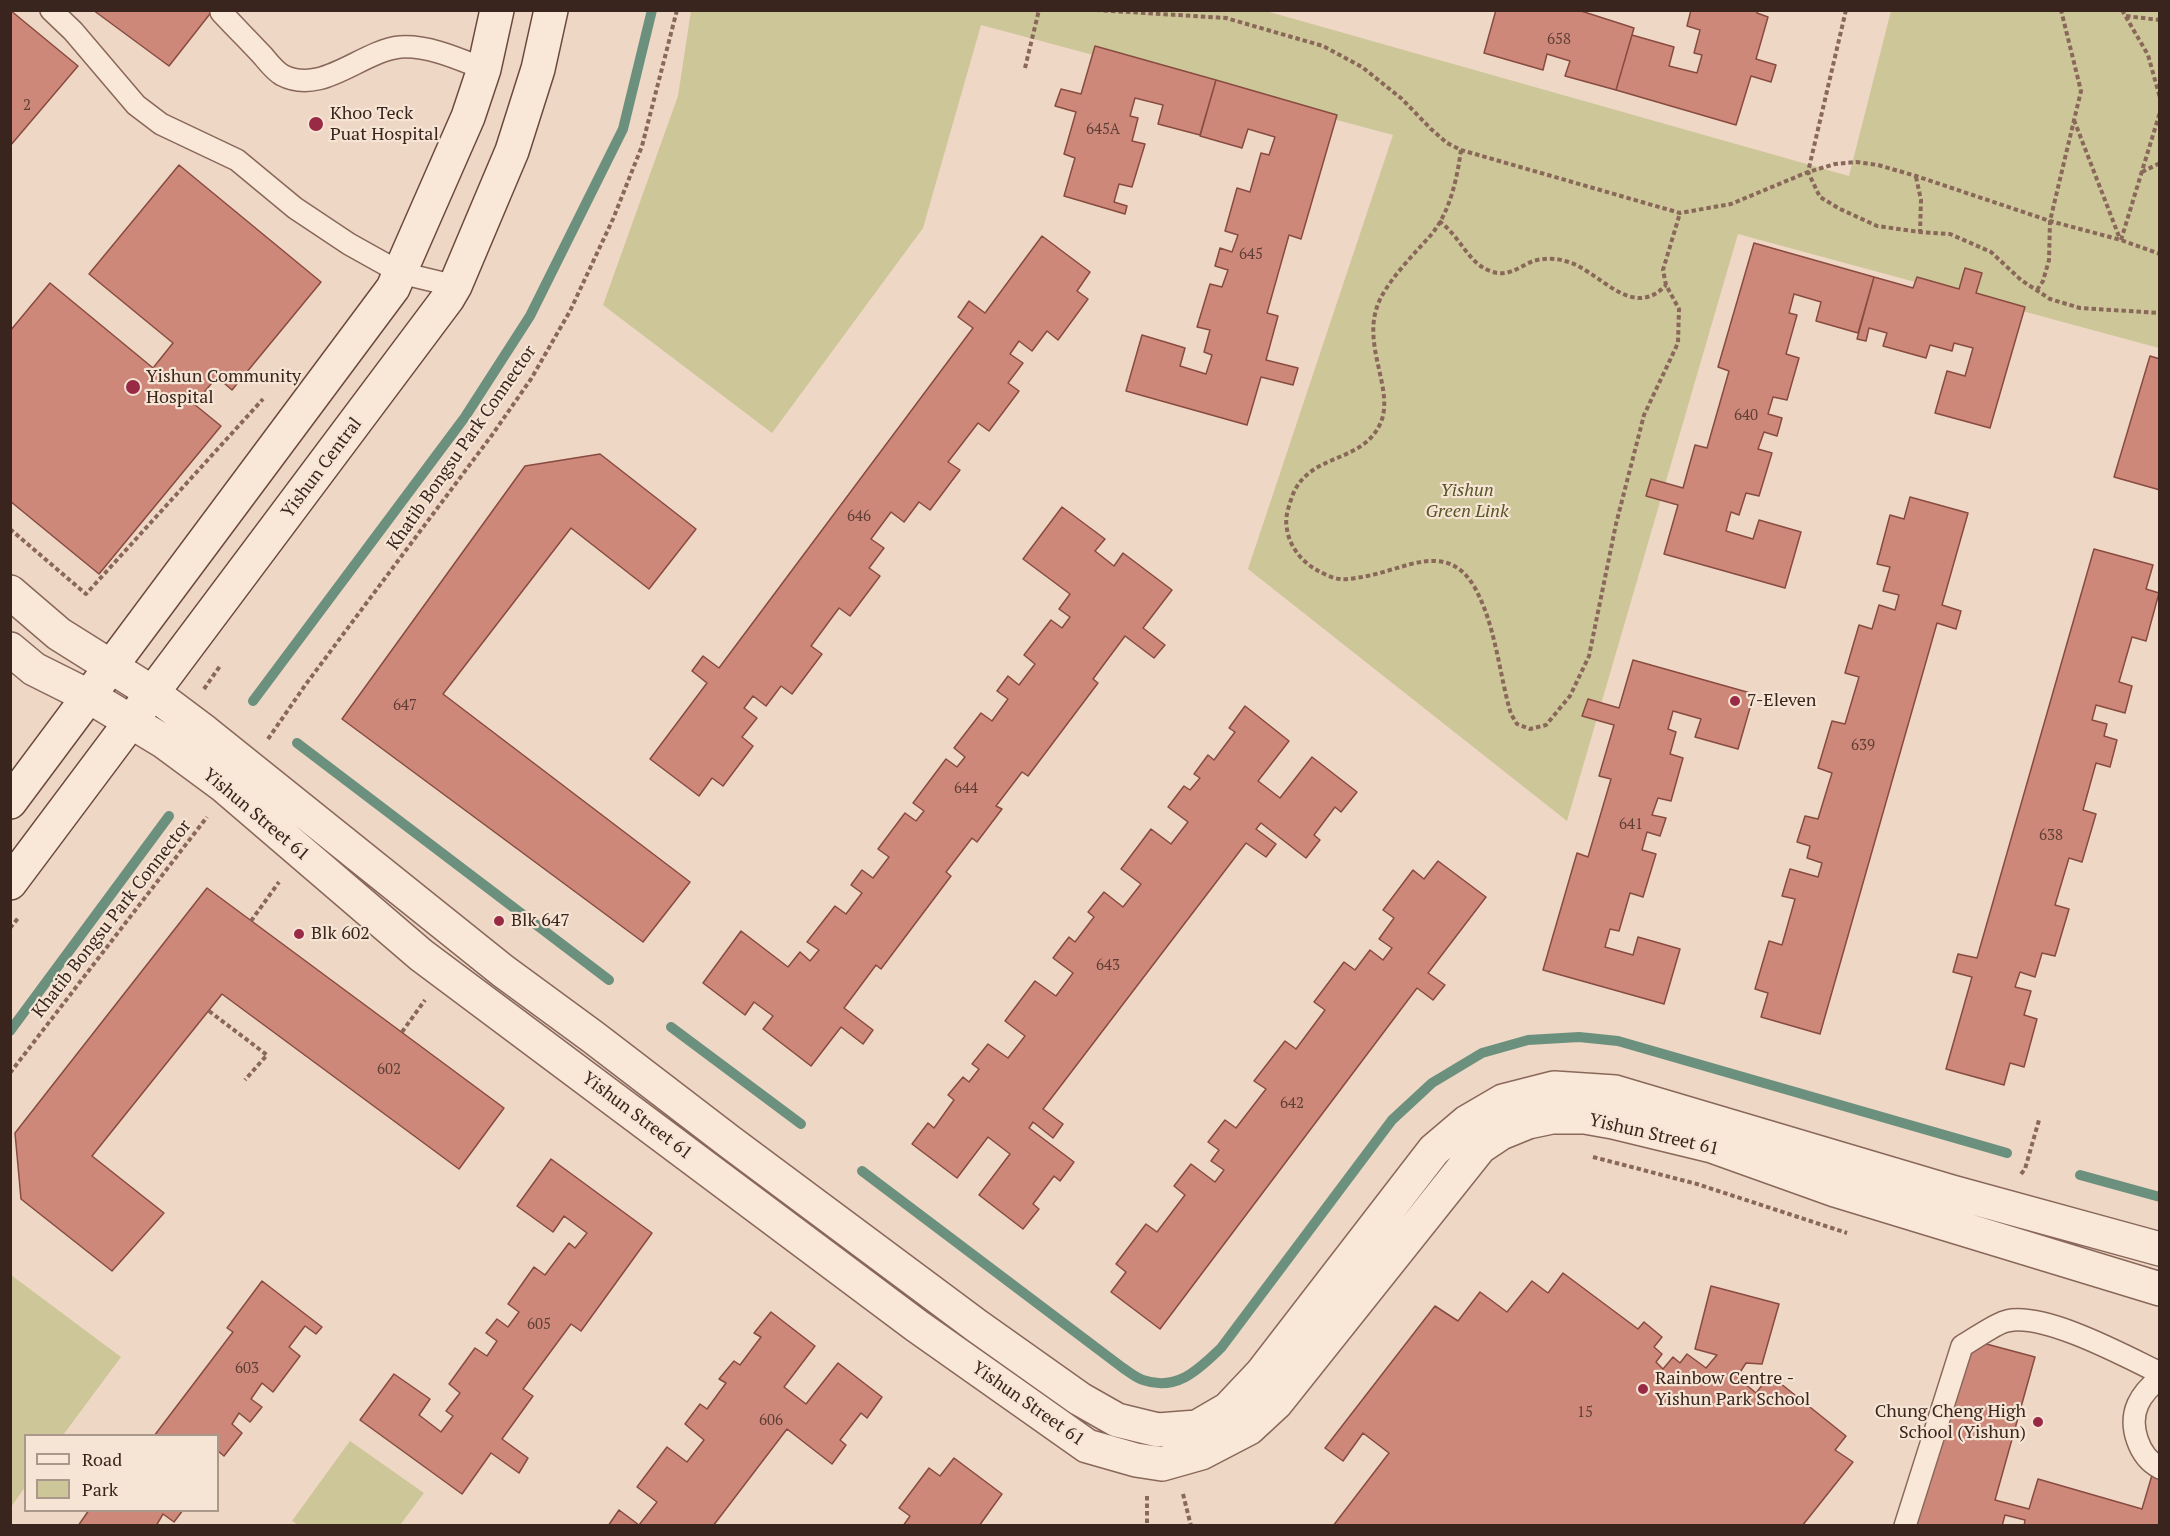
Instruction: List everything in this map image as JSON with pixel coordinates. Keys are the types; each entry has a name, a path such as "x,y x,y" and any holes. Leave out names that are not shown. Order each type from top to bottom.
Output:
{"street":[{"path":"10,802 393,288 468,117 484,69 497,10"},
{"name":"Yishun Central","path":"10,883 430,324 455,286 512,151 538,69 551,10"},
{"name":"Yishun Street 61","path":"10,592 59,634 153,693 205,732 232,773 422,955 801,1240 1087,1446 1136,1460 1162,1464 1201,1453 1249,1428 1276,1403 1455,1176 1480,1147 1501,1132 1527,1122 1552,1117 1585,1117 1716,1135"},
{"name":"Yishun Street 61","path":"10,649 34,669 90,697 177,751 232,773 593,1037 977,1326 1080,1399 1117,1420 1158,1430 1197,1427 1228,1409 1262,1373 1434,1150 1467,1122 1503,1101 1554,1088 1615,1092 1716,1135 1839,1175 2020,1246 2160,1289"},
{"name":"Yishun Street 61","path":"1839,1175 1952,1192 2160,1250"}],"lane":[{"path":"51,10 73,31 136,105 161,124 237,160 295,208 401,273 455,286"},
{"path":"221,12 280,74 296,80 306,82 399,47 426,50 484,69"},
{"path":"570,1066 593,1037"},
{"path":"801,1240 821,1210"},
{"path":"2020,1246 2030,1213"},
{"path":"1905,1526 1962,1346 2006,1321 2038,1321 2095,1341 2160,1372"},
{"path":"956,1353 977,1326"},
{"path":"2160,1378 2147,1388 2137,1406 2134,1428 2140,1448 2153,1464 2160,1468"}],"path":[{"name":"Khatib Bongsu Park Connector","path":"267,740 306,684 492,435 531,379 570,311 613,219 642,146 678,10"},
{"path":"1025,68 1039,10"},
{"path":"1096,10 1226,18 1323,46 1362,67 1402,99 1447,143 1461,150 1680,213 1731,204 1808,172 1835,164 1856,162 1878,165 1916,176 2050,221 2121,240 2160,254"},
{"path":"1846,10 1808,172 1820,197 1877,226 1950,234 1991,252 2021,280 2050,299 2080,309 2160,313"},
{"path":"2037,290 2043,281 2049,260 2050,221 2081,91 2061,10"},
{"path":"2122,10 2148,55 2160,98"},
{"path":"2125,15 2160,20"},
{"path":"2121,240 2160,112"},
{"path":"2074,120 2121,240"},
{"path":"1461,150 1457,179 1433,233 1415,251 1377,305 1372,342 1383,392 1384,405 1381,422 1371,437 1355,451 1312,469 1302,478 1290,500 1286,521 1287,534 1293,546 1312,567 1340,579 1377,575 1427,561 1444,561 1460,568 1484,608 1511,714 1517,723 1530,729 1546,725 1558,712 1570,696 1589,656 1616,524 1644,415 1678,343 1679,309 1666,285 1663,270 1680,213"},
{"path":"2142,172 2160,163"},
{"path":"1916,176 1921,200 1920,232"},
{"path":"1439,221 1451,229 1466,248 1470,258 1493,273 1506,274 1534,261 1550,258 1567,261 1630,297 1645,298 1658,294 1666,285"},
{"path":"10,529 86,594 268,394"},
{"name":"Khatib Bongsu Park Connector","path":"10,1073 207,817 198,810"},
{"path":"251,921 279,882"},
{"path":"402,1032 427,999"},
{"path":"209,1011 267,1055 245,1080"},
{"path":"1591,1156 1697,1184 1857,1236"},
{"path":"1147,1490 1148,1526"},
{"path":"1182,1492 1191,1526"}],"green space":[{"name":"Yishun Green Link","path":"691,11 1266,11 1849,176 1891,11 2159,11 2159,348 1738,234 1567,821 1248,569 1393,135 981,25 923,228 772,433 603,305 678,96"},
{"path":"11,1275 121,1357 64,1434 24,1434 24,1488 11,1507"},
{"path":"350,1441 424,1493 400,1525 299,1525 292,1521"}],"building":[{"path":"10,10 78,66 10,146"},
{"path":"93,10 213,10 169,66"},
{"path":"1496,10 1578,10 1634,28 1616,90 1565,76 1570,61 1547,54 1543,70 1484,53"},
{"path":"1691,10 1757,10 1757,13 1768,17 1756,59 1776,65 1771,82 1751,76 1736,125 1616,90 1632,35 1674,47 1669,66 1697,73 1702,55 1694,53 1700,30 1687,26"},
{"path":"1095,46 1216,80 1200,135 1158,124 1163,105 1135,98 1130,116 1138,118 1132,141 1145,144 1132,187 1119,184 1114,202 1127,206 1125,214 1064,196 1075,158 1064,154 1076,112 1055,106 1061,89 1081,94"},
{"path":"1216,80 1337,115 1301,239 1289,235 1267,313 1278,316 1266,360 1298,368 1293,385 1261,377 1247,425 1126,391 1142,335 1185,348 1180,366 1206,374 1212,355 1204,352 1210,330 1197,327 1210,284 1222,287 1228,270 1215,266 1220,248 1232,252 1238,235 1225,231 1237,188 1250,192 1261,153 1269,155 1275,137 1248,129 1242,148 1200,136"},
{"path":"179,165 321,282 232,390 217,377 194,404 221,426 99,574 10,501 10,331 50,283 153,368 173,343 89,274"},
{"path":"1042,236 1090,272 1077,291 1088,299 1058,340 1047,331 1032,351 1019,341 1010,354 1023,363 1008,383 1019,391 989,431 978,423 948,462 960,470 930,510 919,502 904,522 891,512 871,539 884,548 869,568 880,576 850,616 839,608 811,646 822,654 792,694 781,686 766,706 753,696 744,708 757,718 742,737 753,746 723,786 712,778 699,796 650,759 707,683 692,671 703,656 719,668 973,328 958,317 969,301 985,313"},
{"path":"1754,243 1874,277 1858,333 1816,321 1821,302 1794,294 1789,313 1797,315 1786,354 1799,358 1787,400 1773,397 1768,414 1782,418 1777,436 1764,432 1758,449 1772,453 1759,496 1746,493 1739,515 1731,512 1726,531 1753,539 1759,520 1801,532 1785,588 1664,554 1678,505 1646,496 1651,479 1683,488 1695,445 1707,448 1729,371 1718,367"},
{"path":"1965,268 1982,273 1976,293 2025,307 1990,428 1935,413 1947,371 1965,376 1973,348 1954,343 1952,351 1930,345 1926,358 1883,346 1887,333 1869,328 1866,341 1857,339 1874,277 1913,288 1917,277 1959,289"},
{"path":"2150,356 2160,359 2160,490 2114,477"},
{"path":"600,454 696,529 649,589 571,528 443,694 690,882 643,942 342,719 525,466"},
{"path":"1910,497 1968,513 1942,605 1961,611 1956,629 1937,623 1820,1034 1761,1017 1768,993 1755,989 1769,941 1782,945 1795,899 1782,896 1790,869 1818,877 1822,863 1807,858 1810,846 1797,842 1805,816 1818,819 1832,773 1818,768 1832,721 1845,724 1859,677 1845,673 1859,625 1872,629 1879,605 1895,610 1899,595 1883,591 1890,567 1877,564 1890,515 1904,519"},
{"path":"1062,507 1105,539 1095,551 1114,566 1123,553 1172,590 1143,628 1165,645 1154,658 1125,636 1093,679 1098,683 1028,776 1022,772 996,806 1002,809 977,842 972,838 946,872 951,876 881,969 876,965 844,1008 873,1030 863,1044 841,1027 811,1066 763,1029 773,1016 754,1002 745,1015 703,983 741,931 788,967 800,952 810,961 819,950 807,942 835,906 846,914 862,893 851,885 862,870 873,878 889,857 878,849 905,813 916,821 924,811 913,803 946,759 957,767 965,757 954,748 981,713 992,721 1008,699 997,691 1008,676 1019,685 1035,664 1024,655 1051,620 1062,628 1070,617 1059,609 1070,594 1023,559"},
{"path":"2094,549 2153,565 2146,589 2159,593 2146,641 2132,637 2119,682 2132,686 2125,713 2096,705 2092,720 2107,724 2104,736 2117,740 2110,767 2096,763 2083,810 2096,814 2082,862 2069,858 2055,905 2069,909 2055,956 2042,953 2035,977 2020,972 2015,987 2031,991 2024,1015 2037,1019 2024,1067 2010,1063 2004,1085 1946,1069 1972,977 1953,972 1958,954 1977,958"},
{"path":"1633,660 1754,694 1738,749 1695,737 1701,719 1673,711 1668,729 1676,732 1670,754 1683,758 1671,801 1658,798 1652,815 1666,818 1660,836 1647,832 1642,850 1656,854 1643,897 1630,893 1619,931 1610,929 1605,947 1633,955 1638,937 1680,949 1664,1004 1543,970 1577,853 1588,857 1611,779 1599,776 1614,725 1582,716 1588,699 1619,708"},
{"path":"1245,706 1289,741 1258,781 1280,798 1312,757 1357,792 1341,812 1335,807 1314,835 1320,840 1306,858 1261,823 1256,829 1276,844 1266,857 1246,843 1043,1109 1063,1124 1053,1138 1033,1122 1029,1128 1074,1162 1060,1181 1054,1176 1033,1204 1039,1209 1023,1229 979,1195 1010,1154 988,1137 957,1178 912,1144 928,1123 934,1128 954,1100 948,1095 963,1077 969,1082 979,1069 972,1064 988,1044 1008,1058 1025,1036 1005,1021 1035,981 1056,996 1073,973 1053,958 1069,937 1075,942 1094,917 1088,912 1104,892 1123,907 1141,884 1121,869 1151,829 1171,844 1188,822 1168,807 1184,786 1190,790 1200,778 1194,774 1208,755 1214,760 1235,732 1229,728"},
{"path":"1438,861 1486,897 1428,973 1445,985 1433,1000 1417,988 1160,1329 1111,1292 1126,1272 1116,1264 1146,1224 1157,1232 1185,1195 1174,1186 1191,1164 1215,1182 1224,1170 1211,1161 1219,1150 1208,1142 1225,1120 1236,1128 1266,1089 1254,1081 1285,1041 1296,1049 1325,1010 1314,1002 1344,962 1355,970 1370,950 1383,960 1392,948 1379,939 1394,918 1383,910 1413,870 1424,879"},
{"path":"207,888 504,1108 459,1169 222,994 92,1156 164,1213 112,1271 21,1199 15,1133"},
{"path":"551,1159 652,1233 581,1331 571,1324 523,1389 533,1396 502,1439 528,1458 519,1473 491,1453 462,1494 360,1420 394,1374 430,1399 419,1415 441,1432 453,1416 446,1411 460,1393 449,1384 475,1348 487,1356 497,1341 486,1333 497,1319 508,1327 519,1312 508,1304 534,1267 545,1275 569,1243 575,1248 587,1233 564,1216 553,1232 517,1206"},
{"path":"1563,1273 1638,1329 1644,1322 1662,1337 1654,1347 1662,1354 1656,1362 1663,1369 1673,1357 1680,1363 1687,1354 1706,1368 1717,1355 1695,1349 1711,1286 1779,1304 1762,1364 1746,1363 1737,1377 1756,1393 1770,1375 1846,1436 1835,1450 1853,1462 1802,1526 1333,1526 1389,1453 1363,1433 1343,1461 1325,1448 1435,1306 1458,1321 1480,1292 1507,1312 1532,1281 1548,1293"},
{"path":"262,1281 322,1327 316,1334 305,1326 289,1347 300,1356 273,1392 262,1383 251,1399 262,1407 250,1422 239,1413 232,1424 242,1433 224,1456 219,1452 219,1434 156,1434 233,1332 227,1328"},
{"path":"771,1312 815,1346 784,1387 806,1404 838,1363 882,1397 867,1418 861,1413 840,1440 846,1445 832,1464 787,1429 713,1526 608,1526 619,1510 639,1525 657,1502 637,1487 667,1447 687,1462 704,1440 685,1424 700,1404 707,1409 726,1383 719,1379 734,1361 740,1365 761,1337 754,1333"},
{"path":"1964,1338 2035,1357 1995,1500 2029,1509 2038,1479 2142,1509 2160,1448 2160,1526 2024,1526 2025,1520 2005,1515 2002,1526 1900,1526"},
{"path":"954,1458 1002,1494 979,1526 903,1526 910,1516 899,1508 929,1468 940,1476"},
{"path":"88,1512 182,1512 174,1522 163,1514 156,1526 78,1526"}],"waterway":[{"path":"253,701 465,417 530,316 623,129 652,10"},
{"path":"297,743 609,980"},
{"path":"10,1031 169,816"},
{"path":"671,1027 801,1124"},
{"path":"862,1171 1130,1373 1143,1380 1166,1383 1177,1381 1196,1371 1221,1348 1392,1120 1432,1083 1482,1053 1528,1040 1579,1037 1618,1041 2007,1153"},
{"path":"2080,1175 2160,1197"}],"place":[{"name":"Khoo Teck Puat Hospital","path":"316,124"},
{"name":"Yishun Community Hospital","path":"133,387"},
{"name":"7-Eleven","path":"1735,701"},
{"name":"Blk 647","path":"499,921"},
{"name":"Blk 602","path":"299,934"},
{"name":"Rainbow Centre - Yishun Park School","path":"1643,1389"},
{"name":"Chung Cheng High School (Yishun)","path":"2038,1422"}]}
